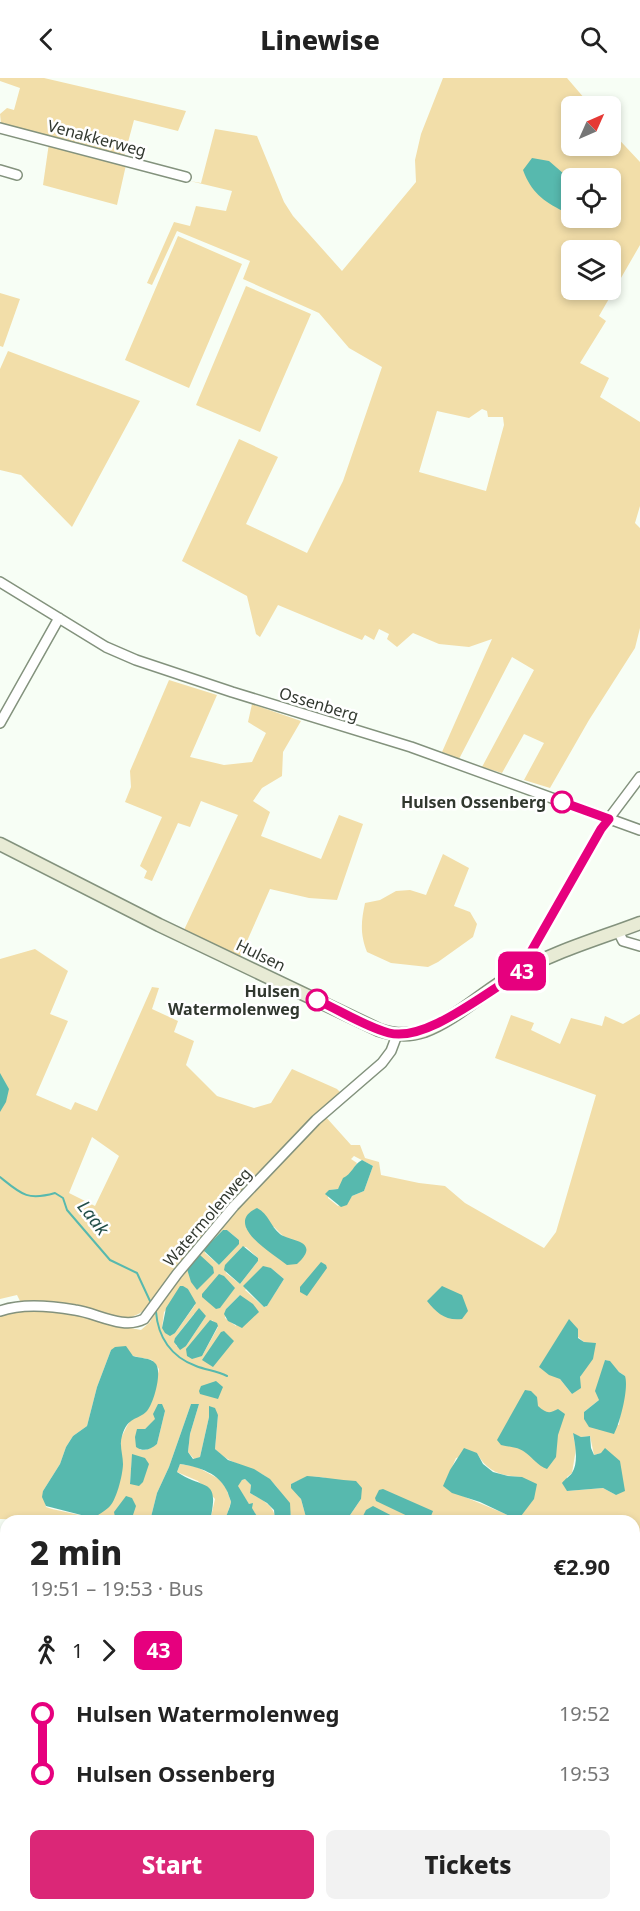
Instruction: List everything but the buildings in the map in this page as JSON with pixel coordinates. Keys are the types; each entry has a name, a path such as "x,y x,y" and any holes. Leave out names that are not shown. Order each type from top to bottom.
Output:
{"street":[{"name":"Venakkerweg","path":"0,128 186,177"},
{"path":"0,170 17,175"},
{"name":"Ossenberg","path":"0,582 118,653 166,671 411,747 640,830"},
{"path":"0,723 59,618"},
{"path":"532,966 530,955 532,950 601,829 640,777"},
{"name":"Hulsen","path":"0,844 159,925 379,1030 397,1035"},
{"path":"397,1035 422,1031 437,1025 514,975 640,923"},
{"path":"618,931 626,943 640,946"},
{"name":"Watermolenweg","path":"0,1311 25,1306 76,1310 127,1323 137,1323 144,1319 177,1274 234,1206 286,1150 316,1120 382,1064 391,1051 397,1035"}],"shaded area":[{"path":"0,78 44,78 186,111 178,131 134,120 124,157 1,124 0,114 7,108 14,110 20,88 0,81"},
{"path":"443,78 567,78 582,96 561,96 561,156 621,156 621,142 640,162 640,245 621,278 621,240 561,240 561,300 608,300 599,316 606,321 580,363 609,378 600,397 640,422 640,506 635,523 640,528 640,628 635,648 589,720 550,788 524,780 544,743 524,734 502,773 482,767 534,670 512,657 459,759 442,752 492,639 469,647 439,644 413,633 397,647 387,639 389,634 379,629 374,640 365,635 362,640 278,605 260,637 256,634 247,596 182,561 239,439 278,457 246,524 307,553 343,481 382,367 349,348 319,313 243,279 250,261 177,231 152,285 147,283 174,222 190,226 196,206 226,211 232,191 190,181 201,183 215,129 257,136 284,202 293,216 342,271 416,182 415,160 421,134","holes":["482,409 487,411 488,417 503,417 504,425 486,491 419,472 437,411 469,418"]},
{"path":"49,143 126,165 117,205 43,185"},
{"path":"178,236 242,264 189,388 125,360"},
{"path":"246,286 311,314 260,432 196,405"},
{"path":"0,293 20,299 3,347 0,346"},
{"path":"8,351 140,401 72,527 21,475 0,470 0,369"},
{"path":"169,680 217,695 190,757 224,765 252,762 266,733 248,722 252,704 301,721 283,752 282,776 262,788 253,801 270,812 261,836 321,859 339,815 363,824 337,900 309,898 270,889 240,957 184,930 238,815 201,801 190,827 178,823 152,881 144,878 147,871 140,866 162,817 125,802 131,787 130,771"},
{"path":"443,854 469,868 454,906 470,912 477,924 473,937 428,967 391,963 367,952 362,928 365,903 380,900 396,891 410,890 426,895"},
{"path":"35,949 68,971 50,1014 68,1021 36,1095 71,1110 75,1102 97,1111 152,987 159,988 152,1009 178,1021 174,1032 194,1041 186,1065 217,1096 254,1108 271,1103 292,1069 337,1089 342,1094 271,1159 216,1219 153,1302 133,1316 125,1318 65,1304 21,1303 17,1295 0,1299 0,959","holes":["92,1137 119,1156 95,1206 69,1193"]},
{"path":"640,1014 640,1515 518,1515 522,1477 495,1472 485,1465 477,1453 456,1458 444,1486 507,1515 350,1515 361,1499 336,1482 312,1477 291,1484 301,1499 305,1515 290,1515 277,1487 269,1479 224,1457 215,1449 218,1415 209,1407 200,1457 194,1459 188,1452 190,1434 199,1404 191,1404 169,1467 157,1493 152,1515 94,1515 121,1448 121,1438 157,1378 159,1369 152,1360 133,1356 128,1351 111,1350 97,1387 87,1426 73,1436 60,1464 43,1491 46,1507 79,1515 0,1515 0,1317 17,1312 52,1310 141,1330 150,1322 180,1277 253,1190 325,1116 351,1145 360,1145 365,1158 379,1162 381,1175 445,1186 465,1203 544,1248 556,1232 596,1095 495,1058 511,1015 534,1023 531,1030 560,1044 571,1018 602,1026 605,1016 623,1024","holes":["354,1156 373,1166 364,1191 338,1206 328,1198 329,1190 338,1189 357,1163 351,1159","274,1227 284,1237 300,1241 245,1228","223,1230 227,1230 239,1240 219,1265 205,1253 205,1249","242,1247 246,1247 258,1258 240,1284 226,1273 234,1256","271,1268 284,1279 264,1307 245,1290","188,1289 195,1305 175,1333 162,1328 164,1312","240,1295 236,1326 225,1318 226,1309","194,1314 206,1316 186,1346 176,1346 175,1338","212,1320 218,1327 202,1356","578,1337 584,1342 583,1371 572,1394 560,1379","605,1360 609,1361 625,1376 619,1425 584,1412 599,1400","165,1411 157,1444 146,1450 140,1450 138,1429 145,1429","573,1434 581,1437 590,1436 594,1455 601,1453 616,1495 603,1488 567,1491 567,1477 572,1473 576,1449","132,1458 143,1482 130,1483"]},
{"path":"180,1464 197,1467 219,1479 226,1488 231,1502 227,1515 211,1515 215,1499 198,1481 177,1472"},
{"path":"245,1479 251,1485 250,1493 264,1501 275,1515 256,1515 237,1486"}],"water":[{"path":"532,158 549,161 561,171 561,210 534,190 523,170"},
{"path":"0,1073 9,1089 6,1102 0,1112"},
{"path":"362,1160 373,1166 364,1191 352,1196 347,1205 341,1207 325,1194 329,1190 338,1189 343,1178"},
{"path":"257,1208 264,1213 280,1234 305,1246 304,1256 297,1264 287,1265 262,1246 247,1230 245,1222 248,1215"},
{"path":"223,1230 227,1230 239,1240 239,1244 219,1265 203,1250"},
{"path":"243,1246 258,1258 258,1261 240,1284 224,1270 225,1265"},
{"path":"200,1255 213,1267 214,1273 197,1290 191,1282 187,1269"},
{"path":"321,1262 327,1268 307,1296 300,1292 300,1287"},
{"path":"263,1266 271,1268 284,1279 267,1306 264,1307 243,1286"},
{"path":"219,1274 235,1288 220,1308 216,1309 202,1297 202,1294"},
{"path":"180,1286 188,1289 196,1303 175,1333 170,1336 162,1328 166,1308"},
{"path":"442,1286 462,1295 468,1311 462,1319 451,1319 442,1315 427,1301"},
{"path":"240,1295 253,1304 259,1312 242,1328 228,1321 224,1314"},
{"path":"199,1308 206,1316 186,1346 180,1350 174,1342 175,1338"},
{"path":"569,1319 578,1329 578,1338 584,1342 596,1343 593,1359 580,1377 581,1388 572,1394 560,1379 549,1375 539,1367"},
{"path":"210,1320 218,1326 202,1356 192,1359 187,1356 186,1349"},
{"path":"224,1331 234,1341 213,1367 202,1360"},
{"path":"126,1346 133,1356 153,1361 157,1367 158,1379 150,1407 130,1422 124,1430 121,1443 123,1469 114,1500 108,1508 98,1515 81,1515 46,1506 42,1497 43,1491 60,1464 73,1436 87,1426 97,1387 111,1350 115,1347"},
{"path":"605,1360 610,1361 625,1376 626,1381 623,1405 614,1434 589,1427 584,1419 584,1412 599,1400 595,1391"},
{"path":"216,1381 223,1387 218,1399 200,1394 201,1386"},
{"path":"525,1390 531,1391 537,1397 538,1406 543,1410 550,1412 558,1409 565,1414 558,1435 556,1457 547,1469 523,1451 501,1445 497,1440"},
{"path":"158,1404 162,1404 165,1411 157,1444 146,1450 139,1449 136,1447 135,1437 137,1429 145,1429 155,1419 153,1414"},
{"path":"191,1404 199,1404 190,1434 188,1452 193,1459 200,1457 209,1417 209,1406 215,1408 218,1415 215,1449 228,1460 254,1469 270,1479 290,1503 291,1515 274,1515 274,1510 267,1503 250,1493 251,1485 245,1479 238,1486 249,1504 253,1503 252,1508 256,1515 227,1515 231,1502 220,1480 208,1472 180,1464 177,1472 208,1487 211,1491 213,1497 211,1515 152,1515 157,1493 169,1467"},
{"path":"573,1433 581,1437 590,1436 594,1455 601,1453 605,1448 620,1461 625,1491 616,1495 603,1488 567,1491 562,1483 574,1469 576,1453"},
{"path":"464,1448 477,1453 483,1464 493,1472 522,1477 537,1484 534,1499 522,1515 507,1515 480,1502 452,1493 443,1486"},
{"path":"132,1454 145,1458 149,1464 143,1482 139,1486 130,1484"},
{"path":"307,1476 356,1481 362,1488 361,1499 350,1515 305,1515 301,1499 291,1488 291,1484"},
{"path":"383,1489 433,1511 431,1515 405,1515 376,1501 379,1490"},
{"path":"126,1496 132,1498 136,1506 133,1515 115,1515 114,1512"},
{"path":"373,1506 390,1515 364,1515 366,1510"}],"waterway":[{"name":"Laak","path":"0,1177 19,1192 31,1196 55,1193 63,1198 67,1210 110,1260 137,1273 150,1301"},
{"name":"Laak","path":"156,1312 163,1338 173,1352 187,1362 227,1376"}],"bus line":[{"name":"43","path":"317,1000 387,1033 410,1034 437,1025 514,975 532,966 530,961 532,950 601,829 609,819 562,802"}],"place":[{"name":"Hulsen Ossenberg","path":"562,802"},
{"name":"Hulsen Watermolenweg","path":"317,1000"}]}
